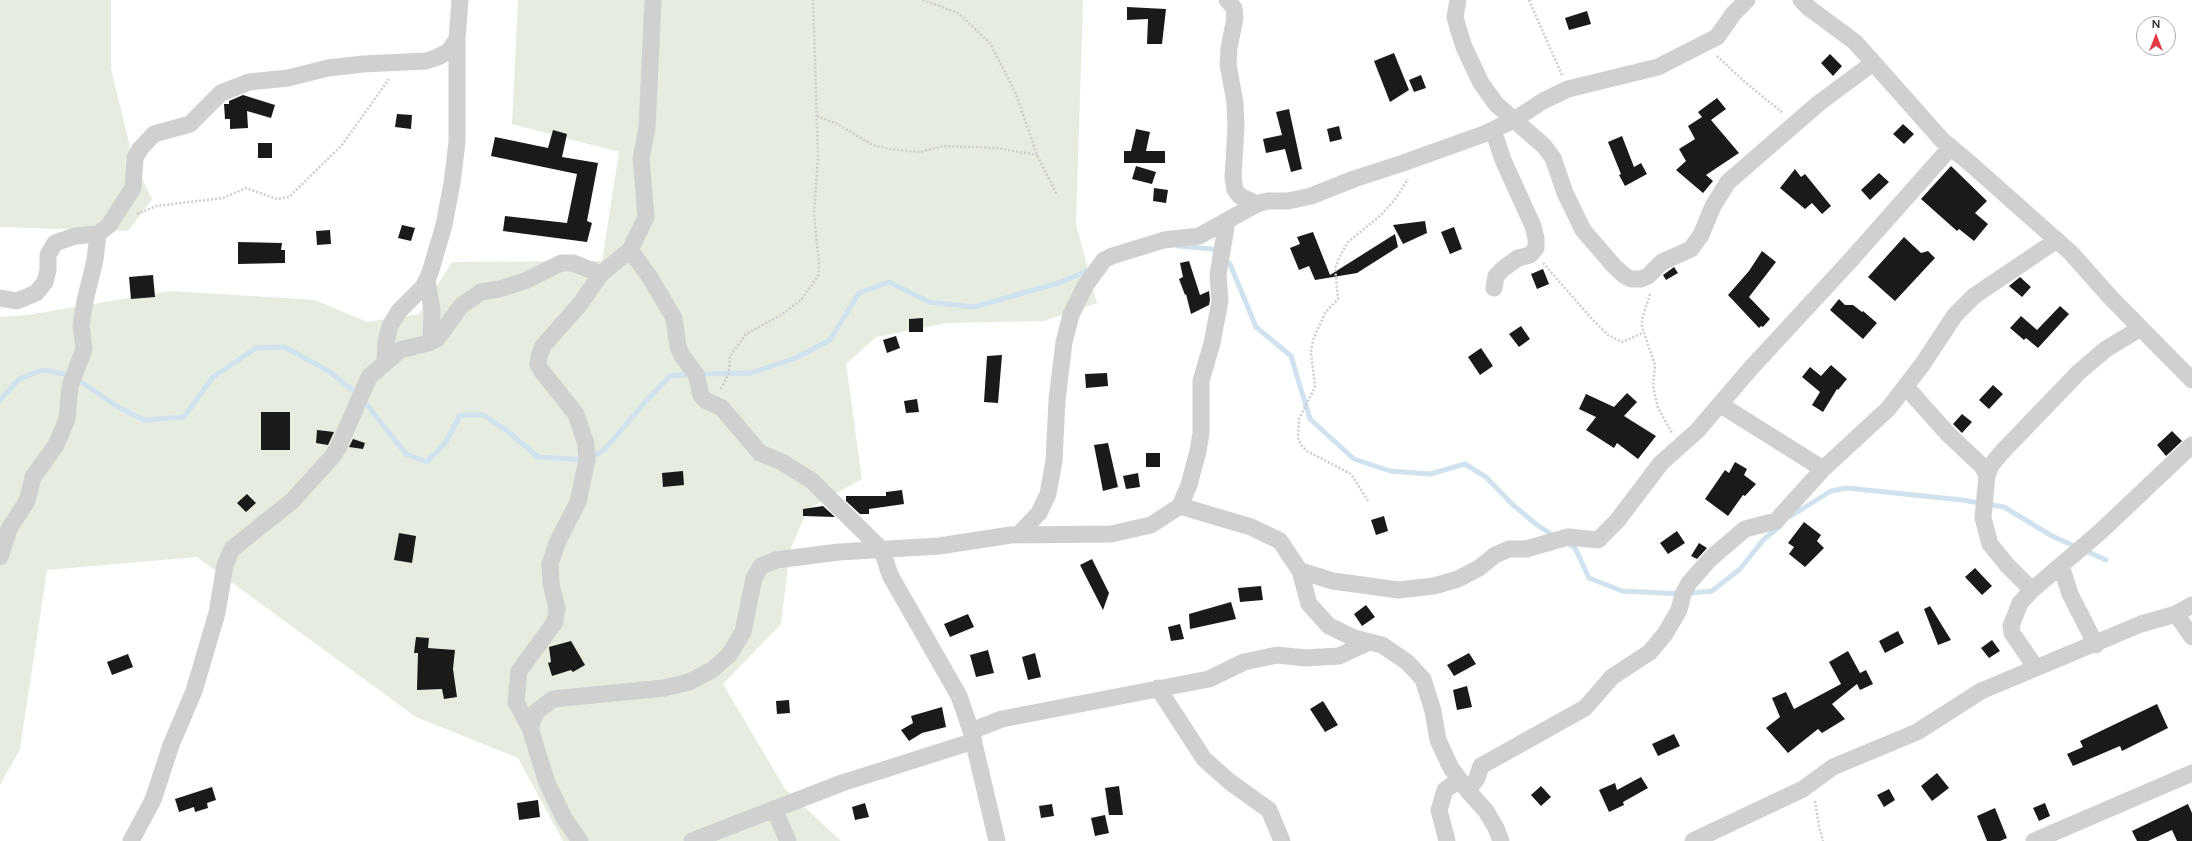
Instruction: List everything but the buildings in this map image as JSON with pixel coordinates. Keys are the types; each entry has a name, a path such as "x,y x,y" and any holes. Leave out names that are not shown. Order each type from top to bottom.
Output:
{"street":[{"path":"385,362 386,342 390,326 398,311 423,287 427,280 444,226 452,183 457,135 457,39 460,0"},
{"path":"580,841 564,818 547,783 530,728 516,702 519,671 555,622 557,608 551,584 550,564 557,543 578,502 587,460 586,444 576,414 538,365 539,356 543,346 580,304 601,274 630,250 646,216 640,163 647,128 653,0"},
{"path":"1227,0 1234,8 1235,18 1229,48 1228,64 1236,121 1233,177 1235,190 1240,196 1257,204"},
{"path":"1458,0 1455,17 1464,47 1473,68 1496,104 1544,146 1553,158 1565,192 1583,230 1614,266 1630,279 1642,279 1655,270 1662,262 1691,249 1701,235 1713,206 1728,182 1796,123 1873,63"},
{"path":"1018,535 1040,513 1048,494 1054,461 1057,400 1064,342 1071,315 1085,286 1099,266 1112,256 1164,240 1199,236 1257,204 1267,201 1288,202 1311,196 1354,178 1422,156 1494,130 1514,120 1543,101 1568,89 1658,66 1717,37 1734,13 1747,0"},
{"path":"1801,0 1809,8 1855,42 1942,140 2057,240 2192,380"},
{"path":"0,557 9,529 27,501 32,478 56,445 67,419 70,386 84,349 81,326 85,301 103,230 133,188 135,158 145,142 154,134 190,124 221,93 249,82 288,78 328,68 363,64 426,61 449,51 457,39"},
{"path":"1494,130 1506,166 1533,226 1536,238 1536,248 1530,254 1518,258 1504,268 1496,276 1494,288"},
{"path":"1300,571 1333,581 1398,590 1434,586 1458,579 1479,568 1495,555 1509,549 1526,549 1568,537 1598,540 1617,521 1661,463 1679,448 1720,405 1751,368 1849,262 1951,147"},
{"path":"530,728 536,712 553,699 664,688 689,682 712,670 729,655 743,632 754,578 761,566 776,560 839,552 939,546 1018,535 1111,534 1151,525 1180,506 1189,485 1199,445 1202,380 1212,343 1220,301 1218,275 1227,221"},
{"path":"0,298 17,301 36,292 45,282 48,270 48,254 55,243 75,236 103,230"},
{"path":"1446,841 1439,810 1445,790 1464,786 1477,778 1481,766 1585,708 1612,677 1650,652 1665,634 1679,610 1683,594 1689,583 1710,559 1745,529 1776,521 1823,469 1888,409 1906,387 1955,315 1974,296 2057,240"},
{"path":"630,250 666,303 676,326 678,346 682,356 696,374 701,395 705,400 722,408 760,453 782,462 821,489 882,550 890,575 959,696 973,736 997,841"},
{"path":"131,841 153,800 171,745 194,691 218,613 225,566 232,549 292,501 332,457 338,448 368,377 400,350 437,339 461,306 481,292 499,289 525,281 561,263 573,264 601,274"},
{"path":"427,280 432,310 431,342"},
{"path":"2032,590 2007,565 1990,544 1983,518 1987,475 1992,464 2002,452 2074,376 2106,349 2141,328"},
{"path":"1906,387 1948,434 1982,466 1987,475"},
{"path":"1720,405 1823,469"},
{"path":"2036,668 2017,643 2011,626 2020,604 2032,590 2100,532 2192,445"},
{"path":"1180,506 1251,527 1280,541 1300,571 1309,604 1329,626 1354,638 1382,645 1408,662 1423,679 1433,711 1438,740 1451,768 1464,786 1486,811 1496,828 1501,841"},
{"path":"2061,565 2070,594 2096,645"},
{"path":"1693,841 1803,789 1833,767 1917,732 1981,691 2096,645 2141,624 2176,614 2192,605"},
{"path":"2176,614 2192,637"},
{"path":"692,841 842,783 973,736 1002,719 1209,679 1244,662 1277,655 1306,658 1339,656 1369,642"},
{"path":"1158,688 1204,759 1230,782 1269,810 1282,841"},
{"path":"2034,841 2192,773"},
{"path":"774,809 788,841"}],"path":[{"path":"713,405 729,373 730,356 735,347 746,334 780,315 801,300 818,276 820,264 814,214 818,156 813,0"},
{"path":"924,0 958,13 990,43 1016,94 1037,155 1057,195"},
{"path":"1529,0 1568,89"},
{"path":"1705,44 1746,83 1796,123"},
{"path":"103,230 156,206 223,198 246,188 277,199 289,197 342,145 401,62"},
{"path":"817,116 837,124 873,145 889,149 920,152 944,146 997,148 1037,155"},
{"path":"1368,501 1351,474 1307,451 1301,445 1298,438 1299,419 1315,387 1311,352 1313,340 1325,313 1338,299 1335,268 1340,256 1348,242 1381,215 1396,198 1422,156"},
{"path":"1530,254 1548,267 1592,319 1608,335 1622,342 1643,333"},
{"path":"1655,270 1642,319 1643,333 1655,365 1653,386 1658,408 1679,448"},
{"path":"1816,779 1816,809 1823,841"}],"shaded area":[{"path":"0,0 111,0 111,69 134,163 152,199 128,231 0,227"},
{"path":"518,0 1083,0 1076,224 1097,303 1044,321 946,323 876,337 846,364 862,479 808,509 790,550 781,624 723,684 785,789 841,841 563,841 518,758 416,717 197,557 47,570 20,749 0,785 0,317 27,315 171,291 315,300 367,322 419,314 452,262 602,261 619,152 512,124"}],"waterway":[{"path":"1178,246 1212,249 1218,254"},
{"path":"1224,259 1230,264 1256,327 1291,356 1310,419 1354,459 1390,471 1430,474 1465,464 1486,477 1512,504 1537,525 1556,537"},
{"path":"699,374 751,373 796,358 830,340 859,293 889,282 929,302 974,307 1062,282 1091,269"},
{"path":"0,400 19,379 42,370 71,375 118,407 144,420 184,417 213,377 256,348 284,347 327,370 359,395 406,454 427,462 446,442 460,415 484,415 506,430 538,457 587,460 605,449 645,402 670,376 691,374"},
{"path":"1791,516 1831,491 1847,488 1962,500 2004,507 2052,536 2106,560"},
{"path":"1567,543 1575,548 1589,578 1622,591 1683,594 1712,591 1740,569 1764,539 1779,527"}]}
